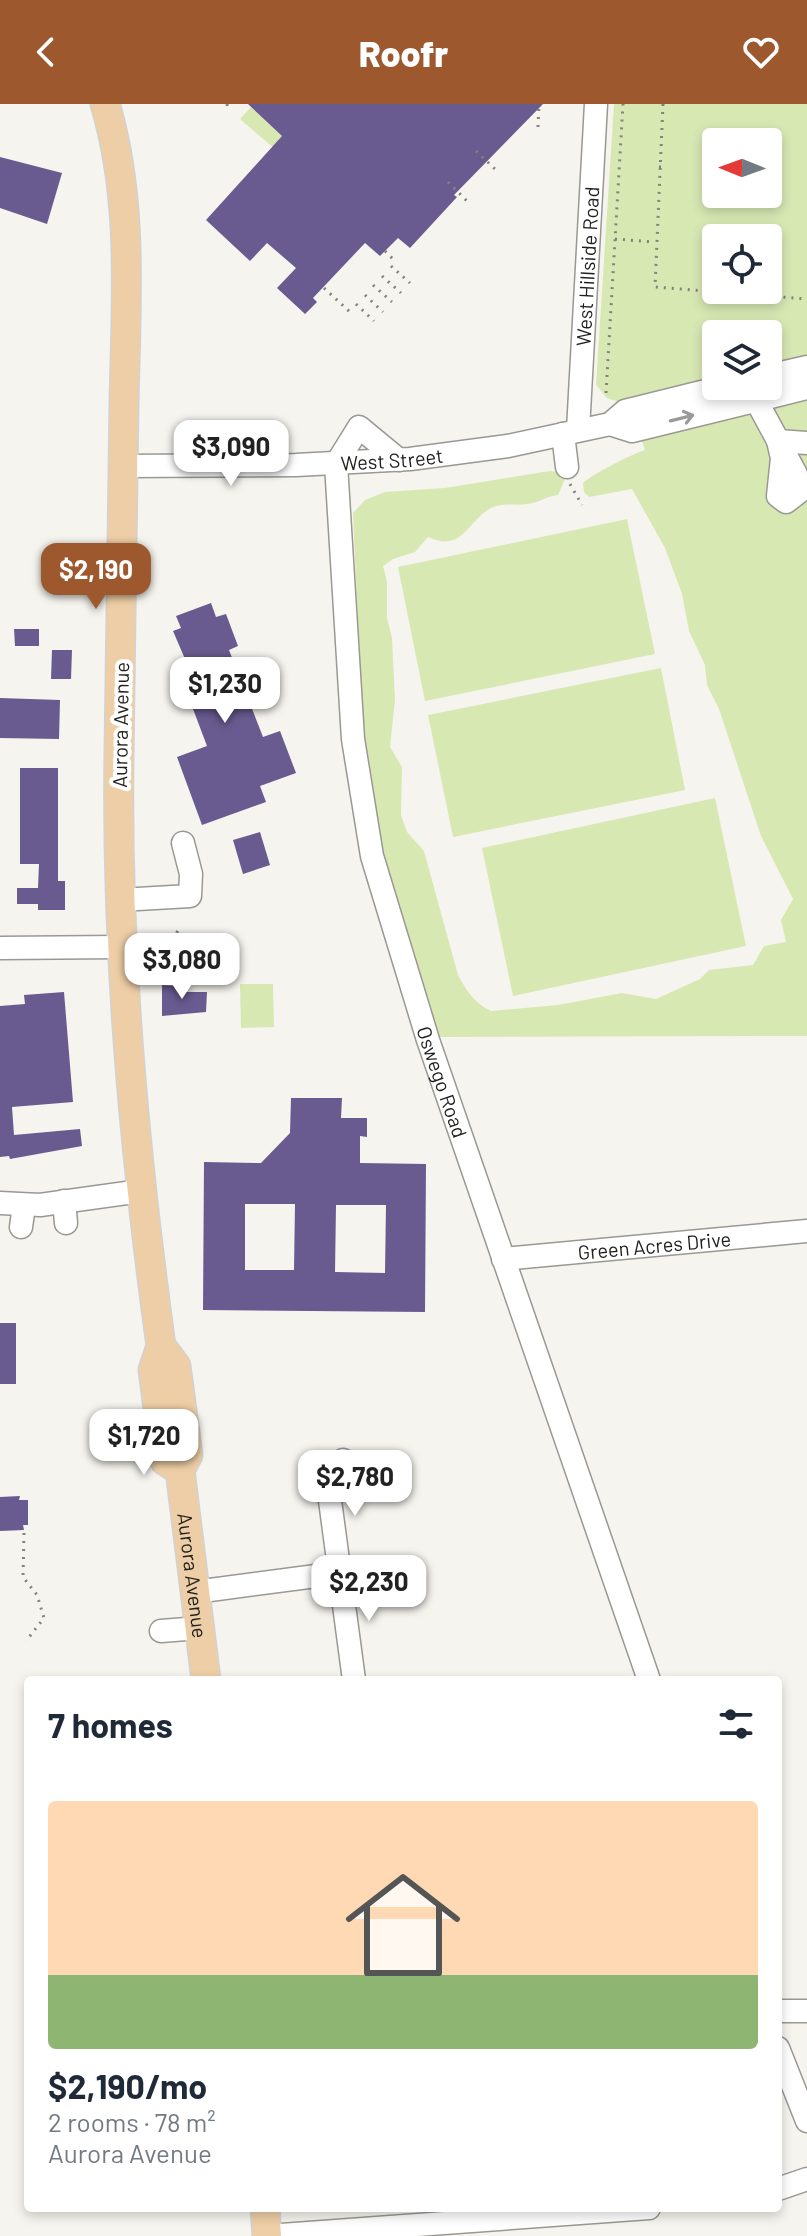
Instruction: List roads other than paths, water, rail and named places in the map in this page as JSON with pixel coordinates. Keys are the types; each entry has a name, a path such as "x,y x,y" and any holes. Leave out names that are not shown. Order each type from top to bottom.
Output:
{"main road":[{"name":"Aurora Avenue","path":"105,104 119,167 125,224 120,947 127,1064 161,1346 176,1366 188,1455 180,1470 205,1676"},
{"path":"265,2212 267,2236"}],"street":[{"name":"West Hillside Road","path":"567,467 596,104"},
{"path":"782,373 807,367"},
{"name":"West Street","path":"782,390 807,388"},
{"name":"West Street","path":"610,424 625,411 702,392"},
{"name":"West Street","path":"124,466 336,464 468,453 610,424 632,431 730,400"},
{"path":"756,400 778,441 807,443"},
{"path":"336,464 359,427 399,460"},
{"name":"Oswego Road","path":"336,464 351,726 367,833 393,934 648,1676"},
{"path":"120,900 190,896 191,874 183,843"},
{"path":"0,948 120,947"},
{"path":"0,1203 22,1216 65,1212 141,1191"},
{"name":"Green Acres Drive","path":"503,1259 807,1231"},
{"path":"343,1460 329,1493 353,1676"},
{"path":"195,1592 339,1573"},
{"path":"161,1631 199,1628"},
{"path":"782,2011 807,2011"},
{"path":"782,2058 807,2121"},
{"path":"782,2188 807,2179"},
{"path":"267,2236 594,2212"}]}
